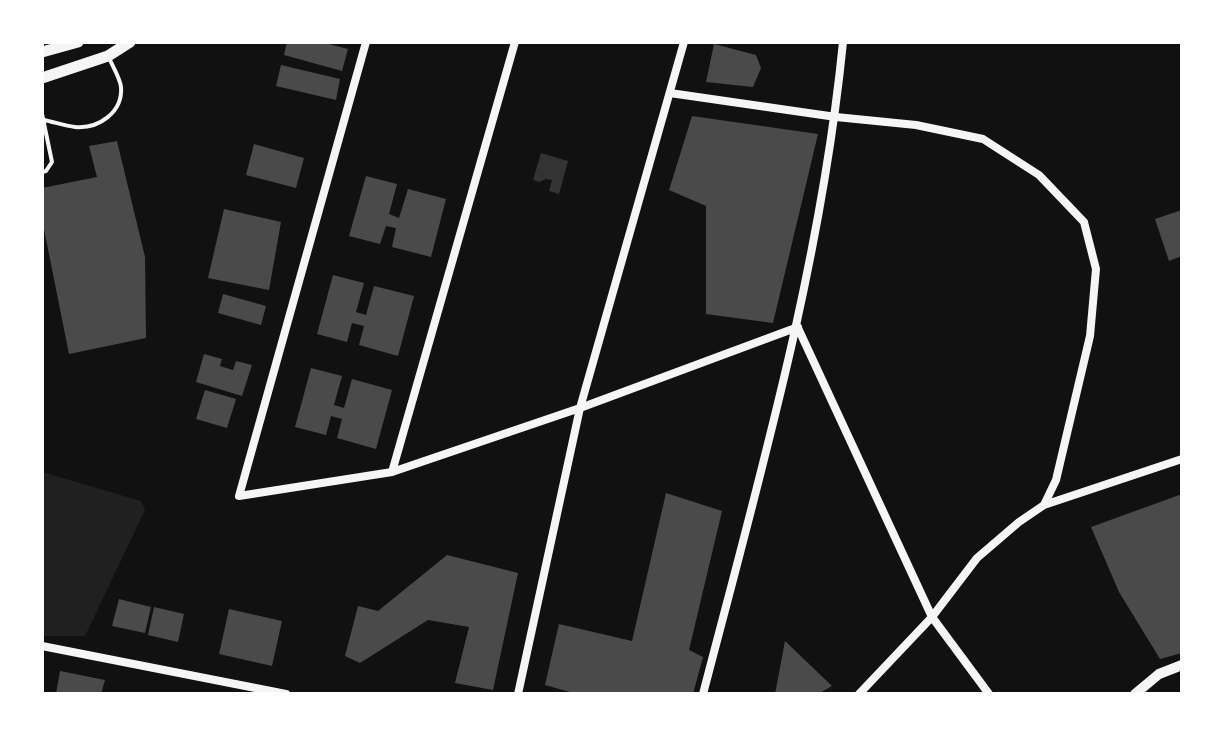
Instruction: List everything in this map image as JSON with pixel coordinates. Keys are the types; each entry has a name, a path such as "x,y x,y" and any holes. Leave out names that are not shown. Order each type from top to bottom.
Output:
{"main road":[{"path":"42,52 78,42"},
{"path":"42,78 108,56 130,42"}],"street":[{"path":"366,42 239,496 392,472 580,408 798,327"},
{"path":"392,472 515,42"},
{"path":"518,694 580,408 684,42"},
{"path":"703,694 798,327 836,117 843,42"},
{"path":"670,93 916,125 983,139 1039,175 1084,222 1096,269 1090,336 1056,480 1044,505"},
{"path":"798,327 932,617 989,694"},
{"path":"859,694 932,617 977,558 1019,522 1044,505 1182,459"},
{"path":"42,646 286,694"},
{"path":"1135,694 1159,674 1182,665"}],"lane":[{"path":"42,172 52,162 43,117 76,127 92,126 110,117 120,103 121,85 108,56"}],"shaded area":[{"path":"541,153 568,161 559,194 549,191 552,180 533,180"},
{"path":"42,472 141,501 145,510 85,636 42,636"}],"building":[{"path":"287,42 321,42 348,49 342,71 284,55"},
{"path":"714,44 756,55 761,68 753,87 706,82"},
{"path":"281,65 340,79 336,100 276,86"},
{"path":"692,116 818,134 773,323 706,314 706,206 669,190"},
{"path":"117,141 145,257 146,338 69,354 42,219 42,188 97,177 89,146"},
{"path":"254,144 304,158 296,188 246,175"},
{"path":"366,176 397,184 389,214 399,218 408,189 446,199 431,257 392,247 396,228 386,226 380,244 349,236"},
{"path":"224,209 281,222 269,290 208,278"},
{"path":"1182,210 1182,256 1169,261 1155,219"},
{"path":"333,275 364,283 356,312 366,315 374,286 414,296 398,356 359,345 364,326 352,323 347,342 317,334"},
{"path":"223,294 266,306 261,325 218,313"},
{"path":"204,354 222,359 220,366 233,370 236,361 252,365 242,396 196,382"},
{"path":"311,368 342,376 334,405 344,408 352,379 392,390 376,449 337,438 342,419 331,416 326,435 295,427"},
{"path":"205,390 236,399 227,428 196,419"},
{"path":"666,493 722,511 689,650 703,657 693,694 577,694 545,685 559,624 632,641"},
{"path":"1182,494 1182,653 1160,659 1119,592 1091,527"},
{"path":"447,555 518,573 493,690 455,683 469,627 428,620 360,663 345,656 358,606 378,611"},
{"path":"119,599 151,607 145,633 112,626"},
{"path":"154,607 184,614 178,642 148,635"},
{"path":"229,609 282,621 272,666 219,654"},
{"path":"785,641 832,686 818,694 775,694"},
{"path":"60,671 105,680 101,694 56,694"}]}
